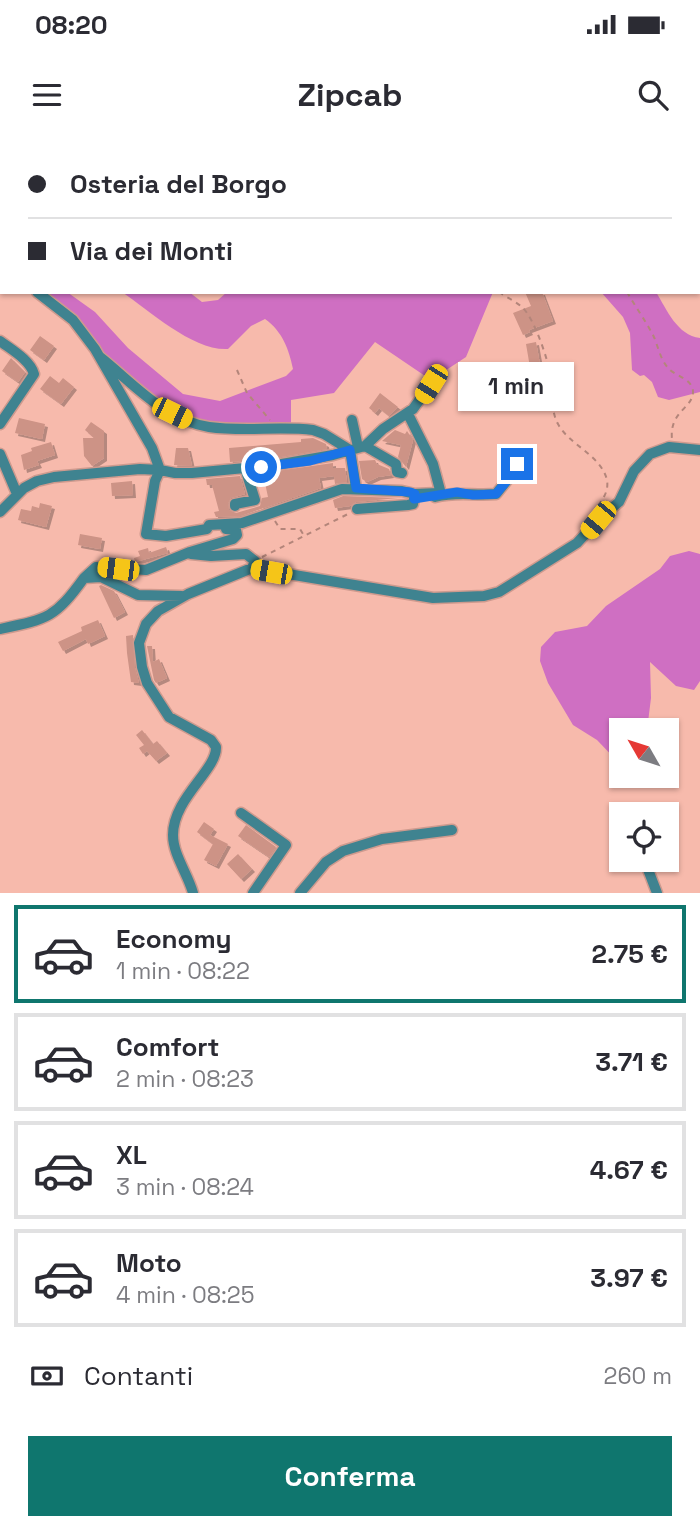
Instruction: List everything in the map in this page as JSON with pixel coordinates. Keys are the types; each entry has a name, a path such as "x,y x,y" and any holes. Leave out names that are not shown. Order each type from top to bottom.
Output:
{"street":[{"path":"0,629 50,615 62,606 96,567 142,571 233,539 237,535 237,531 233,529 207,529 166,536 146,534 155,481 160,470 152,448 100,357 73,320 40,294"},
{"path":"0,341 25,361 34,374 0,424"},
{"path":"100,357 147,398 185,419 208,427 316,431 396,464 397,471 402,473"},
{"path":"0,512 17,494 32,484 54,477 160,470 179,474 246,468 310,461 358,448 408,414 431,384"},
{"path":"408,414 433,464 440,490 436,494 414,497"},
{"path":"352,419 358,448 356,488"},
{"path":"193,893 176,849 174,827 186,798 214,759 216,747 211,740 175,722 165,712 147,683 139,648 142,632 148,621 159,611 183,596 253,565 433,598 450,599 494,594 577,543 601,516 621,499 632,473 643,460 656,451 674,446 700,450"},
{"path":"0,454 17,494"},
{"path":"207,529 209,525 281,509 336,490 356,488 402,491 414,497 457,492 473,495 496,494 509,478 519,458"},
{"path":"235,506 255,500 246,468"},
{"path":"357,509 413,504 414,497"},
{"path":"190,552 193,556 246,554 253,565"},
{"path":"84,578 101,578 138,595 183,596"},
{"path":"242,813 286,845 253,893"},
{"path":"300,893 326,862 344,851 382,839 452,830"},
{"path":"649,872 657,893"}],"path":[{"path":"502,294 520,305 528,314 550,369 552,407 557,422 593,459 606,477 607,491 595,510"},
{"path":"627,294 653,335 664,362 670,370 691,385 693,390 690,402 680,411 673,423 674,446"},
{"path":"237,370 247,393 270,419 270,428"},
{"path":"281,509 282,512 274,516 277,527 280,530 300,529 305,536"},
{"path":"253,565 357,509"}],"shaded area":[{"path":"47,294 70,294 95,312 128,348 183,394 220,401 286,376 293,369 287,348 276,329 265,319 251,326 228,349 215,348 186,337 125,294 192,294 202,302 218,300 225,294 492,294 466,357 431,380 375,342 334,393 291,400 291,425 226,425 205,423 183,416 139,388 78,329"},
{"path":"603,294 657,294 679,327 700,338 700,392 669,400 658,397 652,382 632,370 630,333 623,317"},
{"path":"689,551 700,554 700,681 694,690 676,686 650,662 648,718 609,718 609,752 597,740 573,725 548,683 540,661 541,647 555,632 587,626 606,606 660,569 670,556"}],"building":[{"path":"526,294 543,294 553,321 523,335 513,313 531,306"},
{"path":"40,336 54,346 44,360 30,350"},
{"path":"536,342 549,400 544,402 538,393 537,384 533,385 526,344"},
{"path":"11,358 25,372 18,382 2,371"},
{"path":"50,376 59,383 63,378 74,387 61,404 40,389"},
{"path":"380,393 398,407 389,416 379,408 375,413 369,408"},
{"path":"19,418 45,424 42,439 15,433"},
{"path":"91,422 104,431 104,458 92,466 84,456 83,438 94,438 85,430"},
{"path":"395,430 405,434 407,431 413,440 406,467 398,457 401,445 382,441"},
{"path":"313,438 326,444 327,449 230,462 229,448 301,442 301,439"},
{"path":"51,442 55,455 37,461 39,465 24,470 21,455 32,451 31,448"},
{"path":"176,448 188,448 192,466 174,465"},
{"path":"375,460 377,464 389,469 391,475 367,482 362,479 359,461"},
{"path":"333,463 333,468 345,468 347,482 335,484 334,476 319,478 321,488 241,516 216,517 214,512 219,511 212,485 207,485 206,479 240,476 245,494 231,498 228,503 229,510 236,513 260,506 262,498 268,497 265,483 258,484 255,474"},
{"path":"132,481 133,495 112,496 111,483"},
{"path":"343,496 398,498 356,502 350,506 335,508 333,500"},
{"path":"40,503 52,506 46,527 18,520 21,509 31,511 32,506 39,508"},
{"path":"80,534 102,538 100,549 78,545"},
{"path":"166,547 168,553 135,562 134,558 140,556 138,551 148,548 149,553"},
{"path":"99,586 114,591 125,612 114,618"},
{"path":"98,620 105,636 88,644 86,639 63,651 58,642"},
{"path":"133,635 135,668 139,683 131,682 127,653 126,636"},
{"path":"147,646 152,646 153,662 159,659 167,678 156,683 154,680"},
{"path":"142,730 153,744 157,741 167,753 156,761 147,751 143,754 139,748 144,745 136,735"},
{"path":"204,822 214,829 210,835 228,844 216,866 204,860 213,844 197,832"},
{"path":"246,825 276,847 269,857 238,836"},
{"path":"238,854 252,869 241,879 227,864"}],"route":[{"path":"261,467 310,461 350,450 356,488 410,492 415,494 414,499 457,492 473,495 496,494 517,464"}]}
